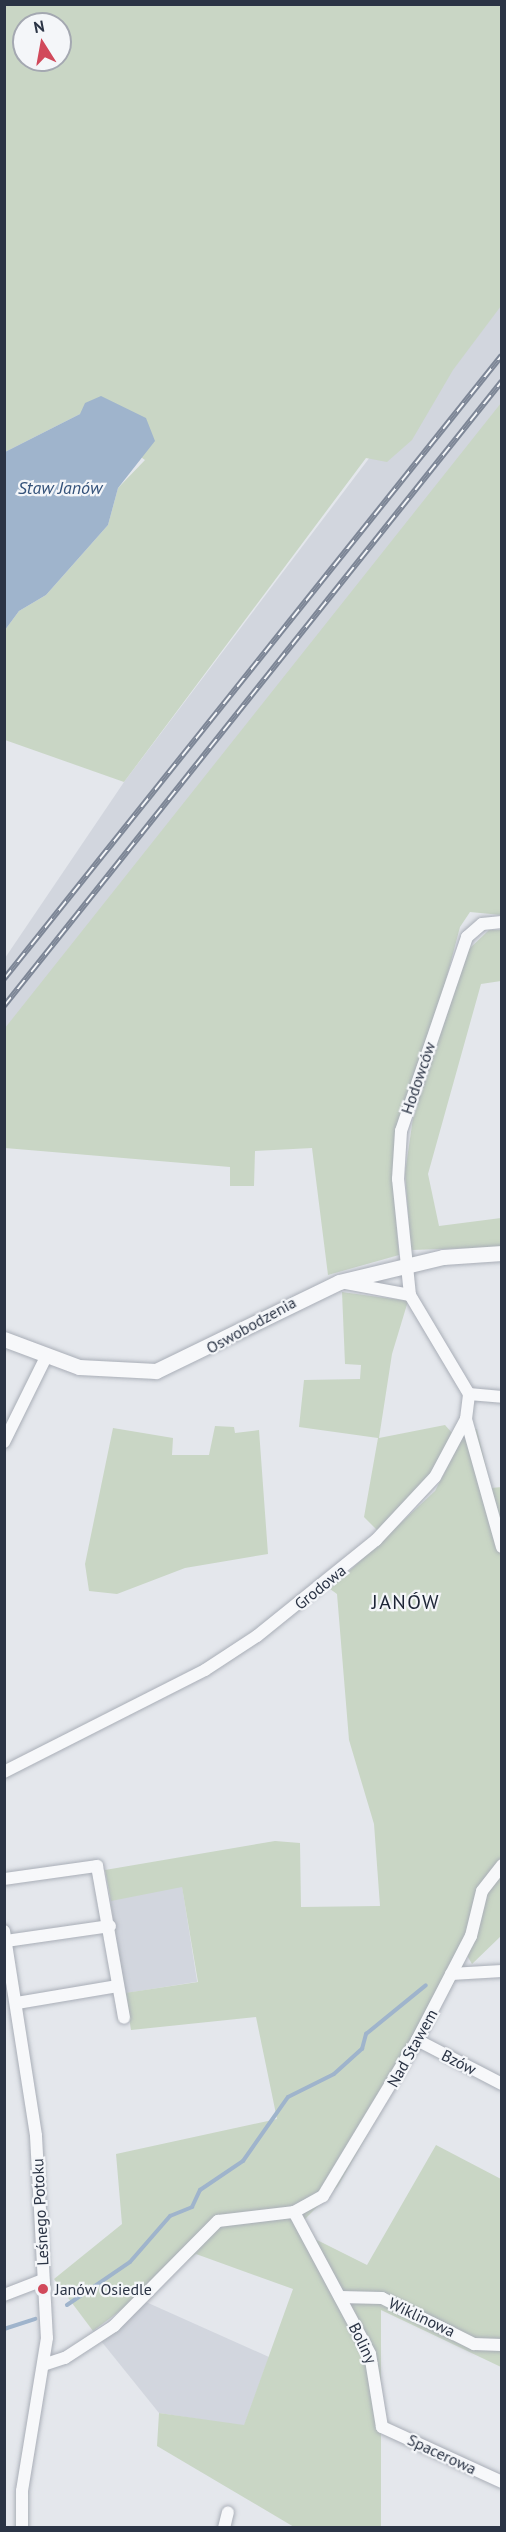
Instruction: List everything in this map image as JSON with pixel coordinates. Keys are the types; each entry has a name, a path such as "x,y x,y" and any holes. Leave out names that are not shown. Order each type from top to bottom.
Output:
{"street":[{"name":"Hodowców","path":"410,1264 398,1179 401,1131 467,937 482,924 501,922"},
{"name":"Oswobodzenia","path":"4,1339 46,1357 115,1372 156,1371 339,1282 410,1264 501,1253"},
{"path":"409,1290 410,1264"},
{"path":"390,1268 392,1288"},
{"path":"390,1268 409,1290 470,1394 501,1397"},
{"path":"339,1282 409,1290"},
{"path":"4,1442 46,1357"},
{"name":"Grodowa","path":"4,1772 205,1670 315,1593 412,1506 441,1468 466,1419 470,1394"},
{"path":"466,1419 501,1547"},
{"path":"4,1878 92,1864 101,1876 124,2018"},
{"name":"Nad Stawem","path":"46,2364 65,2358 114,2326 218,2221 294,2212 323,2196 417,2040 471,1936 482,1891 501,1865"},
{"name":"Leśnego Potoku","path":"22,2528 22,2491 46,2364 36,2136 5,1936 110,1926"},
{"path":"451,1974 501,1971"},
{"path":"17,2003 118,1986"},
{"name":"Bzów","path":"417,2040 501,2084"},
{"path":"294,2212 340,2298"},
{"path":"4,2295 43,2280"},
{"name":"Wiklinowa","path":"340,2298 382,2298 474,2344 501,2344"},
{"name":"Boliny","path":"340,2298 370,2354 382,2427"},
{"name":"Spacerowa","path":"382,2427 501,2482"},
{"path":"224,2528 228,2512"}],"shaded area":[{"path":"501,284 501,409 5,1043 5,958 124,782"},
{"path":"182,1886 197,1982 125,1993 110,1897"},
{"path":"146,2302 269,2357 244,2426 159,2413 93,2331"}],"green space":[{"path":"4,5 501,5 501,306 453,370 412,440 387,462 366,458 124,782 5,740 5,630 19,611 46,595 108,525 118,488 145,460 80,414 5,452"},
{"path":"501,403 501,915 470,912 460,927 393,1181 399,1255 328,1275 312,1148 255,1151 254,1186 230,1186 230,1167 5,1148 5,1028"},
{"path":"489,930 501,930 501,981 481,984 428,1174 439,1226 501,1218 501,1247 411,1250 405,1173 413,1118 468,950"},
{"path":"342,1292 408,1301 392,1354 379,1438 445,1425 453,1434 430,1475 377,1530 364,1517 378,1438 299,1427 304,1380 360,1379 361,1365 345,1364"},
{"path":"215,1426 234,1427 235,1433 259,1430 268,1554 185,1568 117,1594 89,1591 85,1564 113,1428 173,1438 172,1455 209,1455"},
{"path":"477,1429 491,1488 502,1487 501,1936 472,1964 461,1945 455,1981 338,2186 304,2220 313,2238 367,2265 436,2145 501,2179 501,2367 381,2310 381,2527 294,2527 157,2446 159,2413 244,2425 293,2289 196,2254 93,2331 54,2279 122,2224 116,2154 277,2119 256,2017 131,2030 125,1993 198,1982 182,1887 111,1901 105,1870 275,1841 300,1843 301,1907 380,1906 374,1824 349,1740 337,1594 330,1589 435,1491 466,1431"}],"water":[{"name":"Staw Janów","path":"101,396 146,418 155,441 118,488 108,525 46,595 19,611 5,630 5,452 80,414 85,403"}],"waterway":[{"path":"67,2305 130,2262 170,2216 192,2207 200,2190 243,2161 288,2097 334,2074 362,2049 366,2034 426,1985"},
{"path":"4,2329 35,2319"}],"railway":[{"path":"4,979 502,355"},
{"path":"4,1006 502,381"}],"place":[{"name":"Janów Osiedle","path":"43,2289"}],"district":[{"name":"JANÓW","path":"406,1602"}]}
